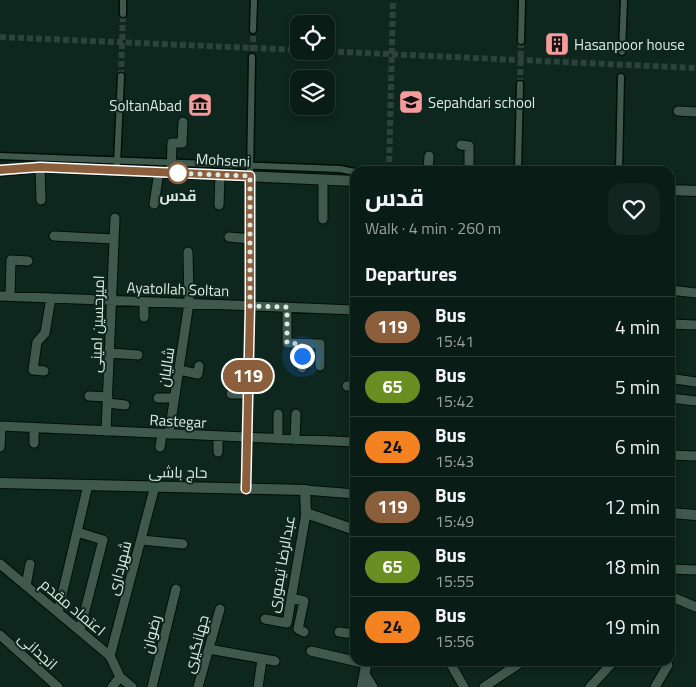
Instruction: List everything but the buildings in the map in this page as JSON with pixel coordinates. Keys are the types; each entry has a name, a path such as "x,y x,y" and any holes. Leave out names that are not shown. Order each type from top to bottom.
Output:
{"street":[{"path":"123,0 123,14"},
{"path":"253,30 254,0"},
{"path":"521,41 522,0"},
{"path":"622,52 624,0"},
{"path":"246,489 252,57"},
{"path":"117,166 120,76"},
{"path":"619,166 621,76"},
{"path":"518,166 520,84"},
{"path":"678,111 696,112"},
{"path":"171,168 172,143 182,143 183,122"},
{"path":"461,145 469,146 469,166"},
{"path":"0,156 117,166 171,168 250,166 350,172"},
{"path":"428,166 429,156"},
{"name":"Mohseni","path":"0,170 40,167 117,166 159,172 171,168 220,175 350,181"},
{"path":"40,167 41,200"},
{"path":"154,204 159,172"},
{"path":"219,205 220,175"},
{"path":"323,180 323,219"},
{"path":"675,186 696,187"},
{"path":"675,190 696,192"},
{"path":"675,195 696,196"},
{"name":"امیرحسین امینی","path":"106,431 115,218"},
{"path":"54,236 114,239"},
{"path":"229,237 250,239"},
{"name":"شالیان","path":"160,447 174,398 189,304 188,252"},
{"path":"10,296 11,260 28,261"},
{"path":"675,291 696,293"},
{"name":"Ayatollah Soltan","path":"0,296 350,310"},
{"path":"44,371 33,370 37,342 45,333 51,298"},
{"path":"144,302 144,317"},
{"path":"287,307 287,343 320,344 320,366"},
{"path":"675,324 696,325"},
{"path":"302,344 302,368"},
{"path":"110,353 138,355"},
{"path":"179,370 198,374 199,366"},
{"path":"248,374 260,374"},
{"path":"675,379 696,382"},
{"path":"231,394 248,394"},
{"path":"89,396 126,406"},
{"path":"158,398 174,398"},
{"path":"675,399 696,402"},
{"path":"278,414 278,439"},
{"path":"295,440 296,414"},
{"path":"0,426 0,447"},
{"name":"Rastegar","path":"0,426 350,442"},
{"path":"34,428 34,443"},
{"path":"218,436 218,452"},
{"path":"675,455 696,456"},
{"name":"حاج باشی","path":"0,483 305,490 350,494"},
{"path":"58,612 88,485"},
{"name":"شهرداری","path":"110,656 155,486"},
{"name":"عبدالرضا تیموری","path":"265,619 287,622 306,513 305,490"},
{"path":"306,513 350,528"},
{"path":"675,513 696,515"},
{"path":"77,532 103,540 80,630"},
{"path":"141,540 183,544"},
{"name":"اعتماد مقدم","path":"0,564 110,656 120,678"},
{"path":"26,586 30,564"},
{"path":"675,569 696,570"},
{"name":"رضوان","path":"152,687 176,588"},
{"path":"292,598 304,601 298,629 304,632"},
{"path":"675,598 696,607"},
{"name":"جهانگیری","path":"198,687 220,609"},
{"path":"339,632 350,633"},
{"name":"انجدانی","path":"0,635 58,687"},
{"path":"209,649 275,661"},
{"path":"311,651 350,662"},
{"path":"258,687 262,660"},
{"path":"362,687 366,666"},
{"path":"366,666 373,687"},
{"path":"451,666 464,687"},
{"path":"484,687 516,666"},
{"path":"590,687 609,666"},
{"path":"655,687 667,666"},
{"path":"112,687 120,678 132,687"}],"tunnel":[{"path":"389,166 393,0"},
{"path":"121,76 123,14"},
{"path":"253,30 253,51"},
{"path":"0,37 290,50"},
{"path":"520,84 521,41"},
{"path":"335,52 696,68"}],"bus line":[{"name":"119","path":"0,170 40,167 250,176 250,306 246,489"}],"place":[{"name":"Hasanpoor house","path":"557,44"},
{"name":"Sepahdari school","path":"411,102"},
{"name":"SoltanAbad","path":"200,105"},
{"name":"قدس","path":"178,173"}],"route":[{"path":"178,173 171,173 250,176 250,306 287,307 287,343 302,344 302,356"}]}
